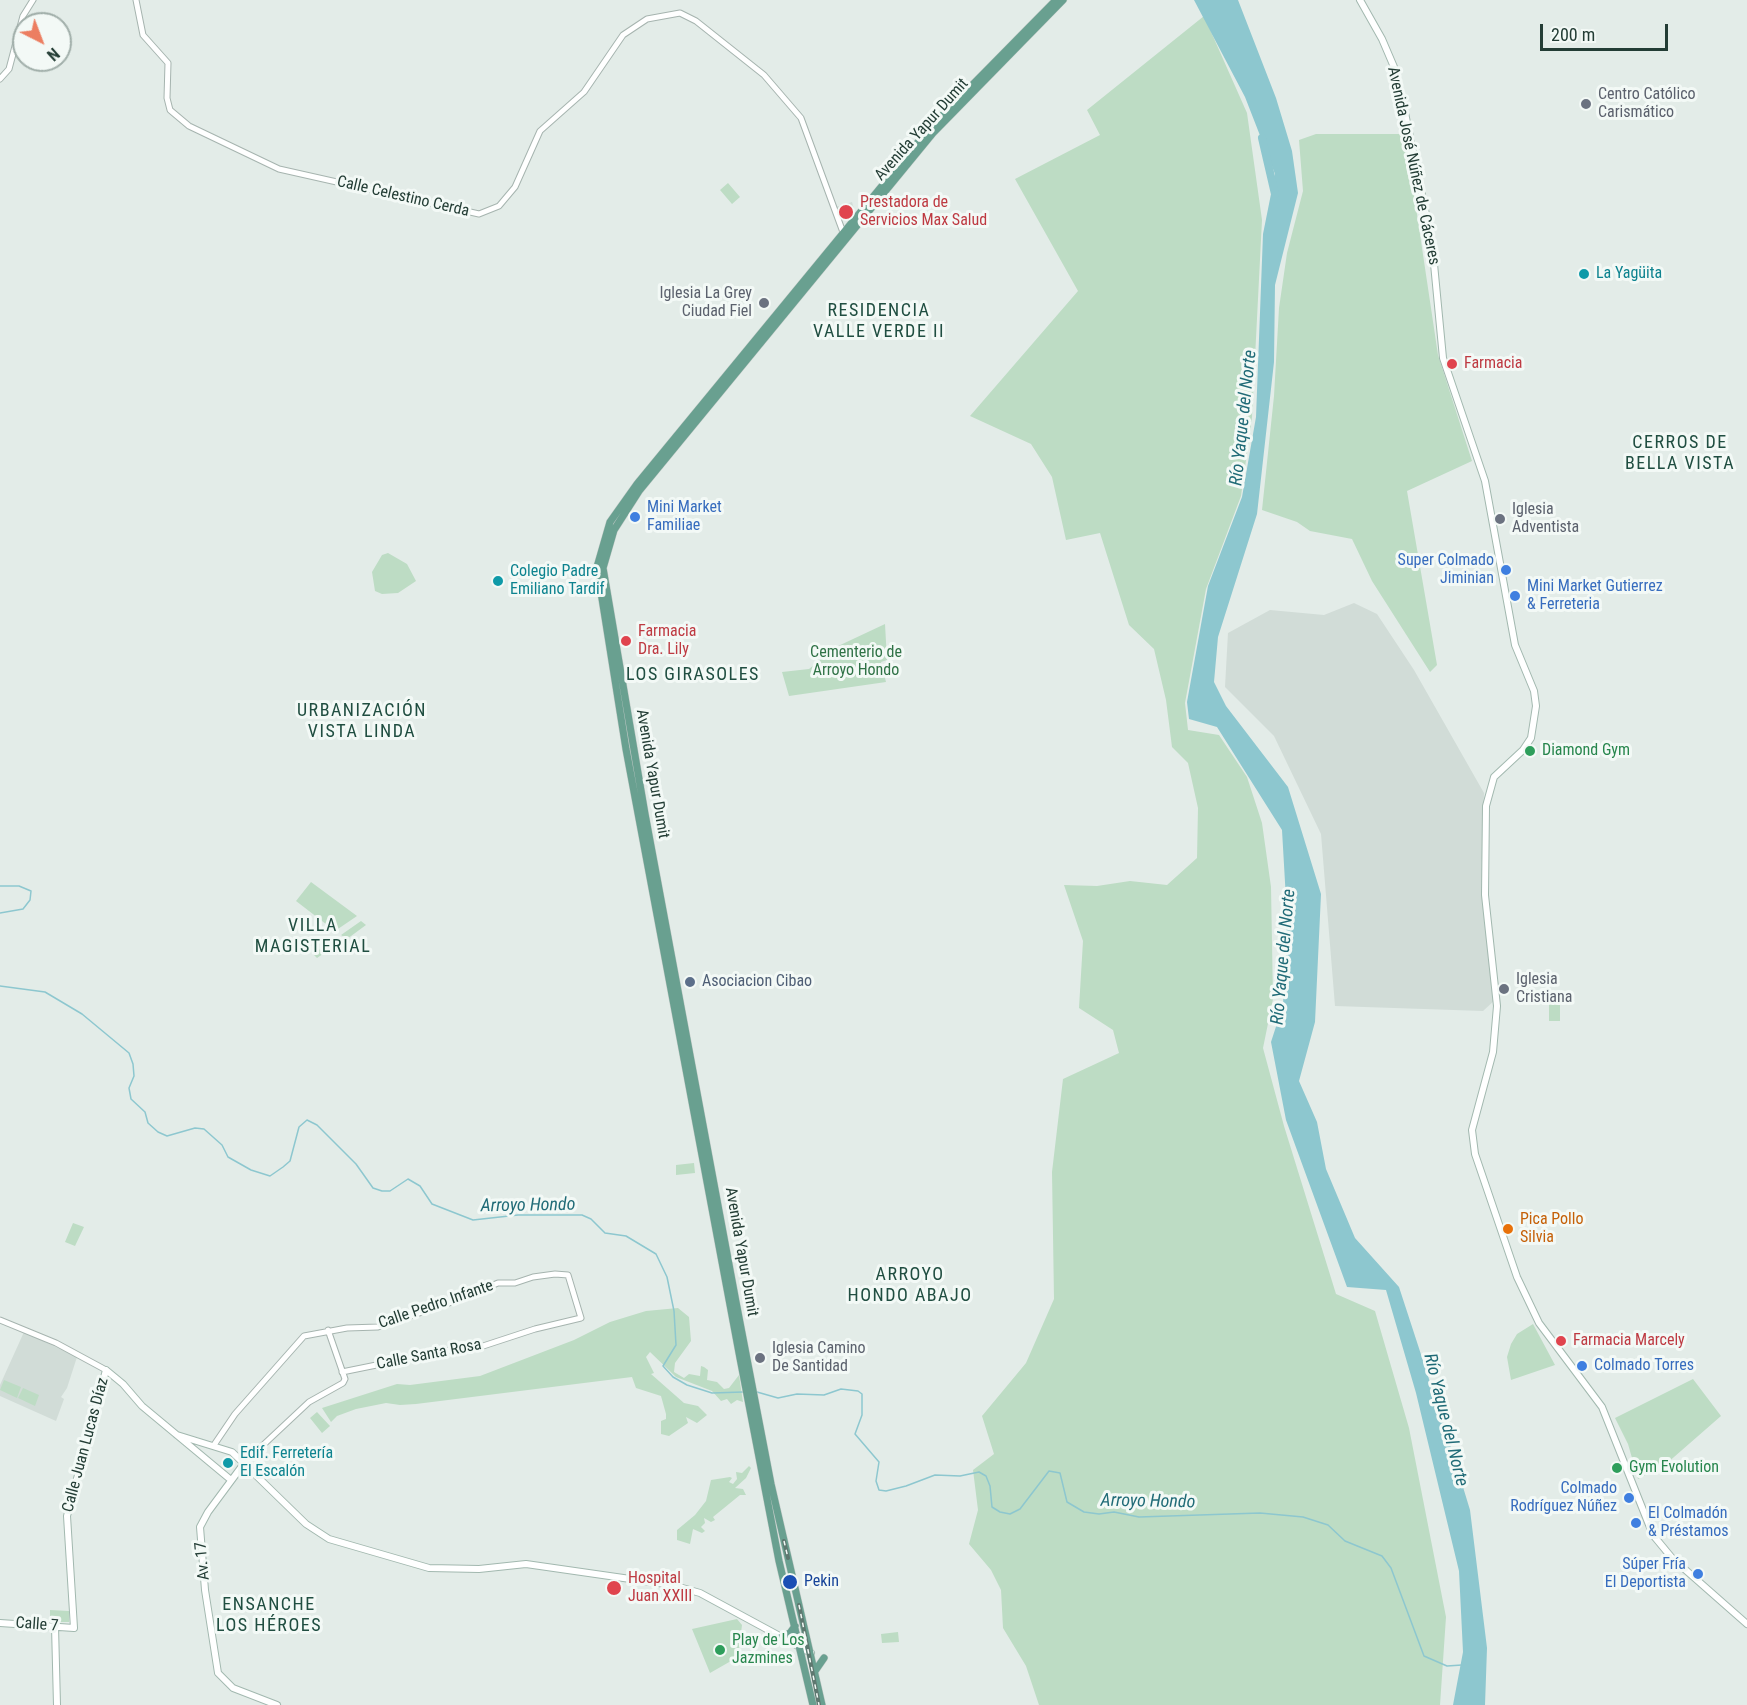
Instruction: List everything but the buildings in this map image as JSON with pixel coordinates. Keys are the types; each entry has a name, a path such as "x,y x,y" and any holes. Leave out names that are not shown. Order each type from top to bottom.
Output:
{"main road":[{"name":"Avenida Yapur Dumit","path":"822,1705 747,1377 626,749 597,567 610,522 622,502 953,108 1050,9 1056,0"},
{"name":"Avenida Yapur Dumit","path":"1050,9 1063,0"},
{"name":"Avenida José Núñez de Cáceres","path":"1360,0 1383,39 1394,67 1432,243 1443,358 1485,480 1515,645 1534,691 1536,706 1531,738 1523,750 1494,777 1486,807 1485,895 1497,1006 1493,1052 1472,1130 1475,1154 1517,1277 1539,1323 1602,1407 1653,1535 1672,1558 1747,1624"},
{"path":"106,1370 192,1449 231,1480"},
{"name":"Calle Juan Lucas Díaz","path":"74,1628 67,1516 106,1370"},
{"name":"Avenida Yapur Dumit","path":"755,1414 779,1561 813,1705"},
{"path":"177,1435 232,1452 245,1462 306,1524 328,1539 429,1568 478,1569 526,1564 672,1585 700,1593 811,1653"},
{"path":"192,1449 196,1441"},
{"name":"Av. 17","path":"245,1462 208,1512 201,1527 205,1590 218,1673 233,1688 277,1705"},
{"name":"Calle 7","path":"0,1623 74,1628"},
{"path":"55,1626 57,1705"},
{"path":"780,1638 790,1633 795,1626"},
{"path":"815,1673 816,1666 824,1658"}],"street":[{"path":"0,79 9,69 23,16 33,0"},
{"name":"Calle Celestino Cerda","path":"136,0 143,35 168,63 167,98 170,110 189,126 279,169 480,214 498,206 515,187 540,131 584,92 623,35 647,19 680,13 696,21 764,75 801,118 844,236"},
{"name":"Calle Santa Rosa","path":"342,1372 460,1348 477,1348 535,1329 581,1318 566,1274"},
{"name":"Calle Pedro Infante","path":"214,1445 235,1414 304,1336 328,1330 378,1327 455,1301 498,1282 515,1283 533,1277 566,1274"},
{"path":"0,1320 56,1343 106,1370"},
{"path":"245,1462 309,1402 343,1383 342,1372 328,1330"}],"shaded area":[{"name":"Prestadora de Servicios Max Salud","path":"852,202 856,216 840,221 836,207"},
{"path":"1354,603 1377,614 1414,670 1484,793 1481,889 1495,1000 1483,1011 1335,1006 1321,834 1274,736 1225,687 1228,633 1270,610 1324,615"},
{"path":"24,1332 77,1357 67,1388 61,1397 64,1399 56,1421 0,1396 0,1385"}],"green space":[{"path":"1204,16 1247,113 1262,220 1252,417 1241,496 1206,589 1185,703 1188,730 1219,735 1247,777 1262,823 1271,887 1273,999 1263,1048 1284,1126 1336,1294 1375,1311 1409,1428 1446,1617 1440,1705 1039,1705 1026,1666 1003,1628 1001,1590 991,1570 969,1544 978,1510 973,1470 994,1454 982,1416 1026,1363 1054,1299 1052,1172 1063,1079 1119,1053 1113,1030 1079,1008 1083,941 1064,885 1097,886 1130,881 1167,885 1197,858 1198,808 1188,763 1172,747 1166,700 1154,649 1129,625 1100,533 1066,540 1052,477 1031,444 970,416 1078,291 1015,179 1100,135 1087,110"},
{"path":"1316,134 1405,134 1438,355 1472,461 1407,491 1437,665 1430,672 1372,581 1352,539 1310,531 1297,522 1262,510 1274,396 1279,308 1287,253 1303,191 1299,140"},
{"path":"728,183 740,197 732,204 720,190"},
{"path":"388,553 407,564 416,581 398,593 382,594 375,591 372,572 382,555"},
{"name":"Cementerio de Arroyo Hondo","path":"885,624 887,660 881,662 886,682 789,696 782,672 809,669 836,647"},
{"path":"311,882 357,916 335,931 296,901"},
{"path":"361,921 366,925 347,939 341,935"},
{"path":"335,939 339,943 317,958 313,954"},
{"path":"1549,1003 1560,1003 1560,1021 1549,1021"},
{"path":"694,1163 695,1173 676,1175 676,1165"},
{"path":"73,1223 84,1227 75,1246 65,1242"},
{"path":"678,1308 689,1317 691,1341 675,1363 674,1372 684,1378 689,1374 700,1376 701,1366 704,1367 708,1370 707,1380 717,1382 724,1389 729,1388 739,1375 743,1402 737,1400 731,1404 727,1399 721,1401 712,1391 676,1377 650,1352 646,1357 654,1373 651,1374 684,1403 698,1406 707,1415 697,1423 686,1417 688,1423 669,1436 661,1434 661,1421 666,1419 666,1414 661,1396 636,1388 632,1377 416,1404 386,1403 356,1409 337,1416 331,1422 322,1408 397,1384 410,1385 480,1376 574,1340 610,1322 646,1311"},
{"path":"1533,1324 1555,1365 1511,1380 1507,1357 1511,1344 1517,1334"},
{"path":"1693,1379 1721,1416 1666,1464 1638,1479 1628,1444 1615,1418"},
{"path":"4,1380 21,1387 17,1398 0,1390"},
{"path":"23,1388 39,1395 35,1406 18,1398"},
{"path":"317,1412 330,1426 322,1433 310,1418"},
{"path":"749,1466 751,1468 746,1478 735,1488 743,1489 746,1495 740,1495 713,1517 715,1520 711,1522 704,1518 705,1523 701,1527 705,1531 702,1533 693,1529 690,1544 677,1540 677,1530 695,1515 706,1501 711,1480 730,1477 732,1478 729,1482 733,1484 737,1479 736,1472 742,1473"},
{"path":"50,1610 69,1611 69,1622 50,1622"},
{"name":"Play de Los Jazmines","path":"737,1619 742,1625 738,1657 710,1673 692,1629"},
{"path":"898,1632 899,1642 882,1643 881,1634"}],"water":[{"name":"Río Yaque del Norte","path":"1194,0 1238,0 1276,98 1292,151 1298,193 1275,285 1274,362 1257,514 1218,637 1214,682 1226,706 1288,787 1321,894 1315,1022 1299,1081 1317,1122 1326,1169 1355,1238 1399,1287 1470,1510 1487,1648 1485,1705 1453,1705 1463,1652 1459,1571 1416,1393 1386,1290 1347,1287 1286,1120 1271,1042 1283,1005 1287,917 1282,830 1217,727 1189,719 1187,702 1208,586 1242,497 1256,417 1263,234 1275,174 1245,97"}],"waterway":[{"name":"Río Yaque del Norte","path":"1262,138 1275,194"},
{"name":"Arroyo Hondo","path":"0,886 19,886 31,891 30,900 23,909 0,913"},
{"name":"Arroyo Hondo","path":"0,986 45,992 82,1014 129,1053 134,1076 129,1088 131,1099 145,1112 148,1123 167,1136 195,1128 204,1129 222,1145 228,1157 251,1170 270,1176 290,1161 299,1127 307,1120 317,1125 356,1164 373,1188 390,1191 408,1179 420,1186 432,1204 473,1220 518,1215 582,1215 591,1219 605,1233 626,1236 656,1254 667,1277 674,1311 676,1345 663,1366 673,1377 687,1385 712,1393 743,1392"},
{"name":"Arroyo Hondo","path":"757,1392 778,1398 797,1394 824,1395 841,1389 858,1391 862,1394 862,1415 855,1434 879,1462 876,1481 879,1490 886,1491 906,1486 935,1475 960,1476 979,1472 986,1476 990,1486 992,1507 1010,1514 1020,1509 1049,1471 1060,1473 1067,1502 1084,1512 1099,1514 1114,1512 1139,1517 1260,1513 1303,1517 1328,1525 1345,1541 1382,1556 1391,1568 1424,1656 1447,1666 1462,1665"}],"railway":[{"path":"784,1541 788,1558"},
{"path":"799,1605 819,1705"}],"place":[{"name":"Centro Católico Carismático","path":"1586,104"},
{"name":"Prestadora de Servicios Max Salud","path":"846,212"},
{"name":"La Yagüita","path":"1584,274"},
{"name":"Iglesia La Grey Ciudad Fiel","path":"764,303"},
{"name":"Farmacia","path":"1452,364"},
{"name":"Mini Market Familiae","path":"635,517"},
{"name":"Iglesia Adventista","path":"1500,519"},
{"name":"Super Colmado Jiminian","path":"1506,570"},
{"name":"Colegio Padre Emiliano Tardif","path":"498,581"},
{"name":"Mini Market Gutierrez & Ferreteria","path":"1515,596"},
{"name":"Farmacia Dra. Lily","path":"626,641"},
{"name":"Diamond Gym","path":"1530,751"},
{"name":"Asociacion Cibao","path":"690,982"},
{"name":"Iglesia Cristiana","path":"1504,989"},
{"name":"Pica Pollo Silvia","path":"1508,1229"},
{"name":"Farmacia Marcely","path":"1561,1341"},
{"name":"Iglesia Camino De Santidad","path":"760,1358"},
{"name":"Colmado Torres","path":"1582,1366"},
{"name":"Edif. Ferretería El Escalón","path":"228,1463"},
{"name":"Gym Evolution","path":"1617,1468"},
{"name":"Colmado Rodríguez Núñez","path":"1629,1498"},
{"name":"El Colmadón & Préstamos","path":"1636,1523"},
{"name":"Súper Fría El Deportista","path":"1698,1574"},
{"name":"Pekin","path":"790,1582"},
{"name":"Hospital Juan XXIII","path":"614,1588"},
{"name":"Play de Los Jazmines","path":"720,1650"}],"district":[{"name":"RESIDENCIA VALLE VERDE II","path":"879,321"},
{"name":"CERROS DE BELLA VISTA","path":"1680,453"},
{"name":"LOS GIRASOLES","path":"693,675"},
{"name":"URBANIZACIÓN VISTA LINDA","path":"362,721"},
{"name":"VILLA MAGISTERIAL","path":"313,936"},
{"name":"ARROYO HONDO ABAJO","path":"910,1285"},
{"name":"ENSANCHE LOS HÉROES","path":"269,1615"}]}
